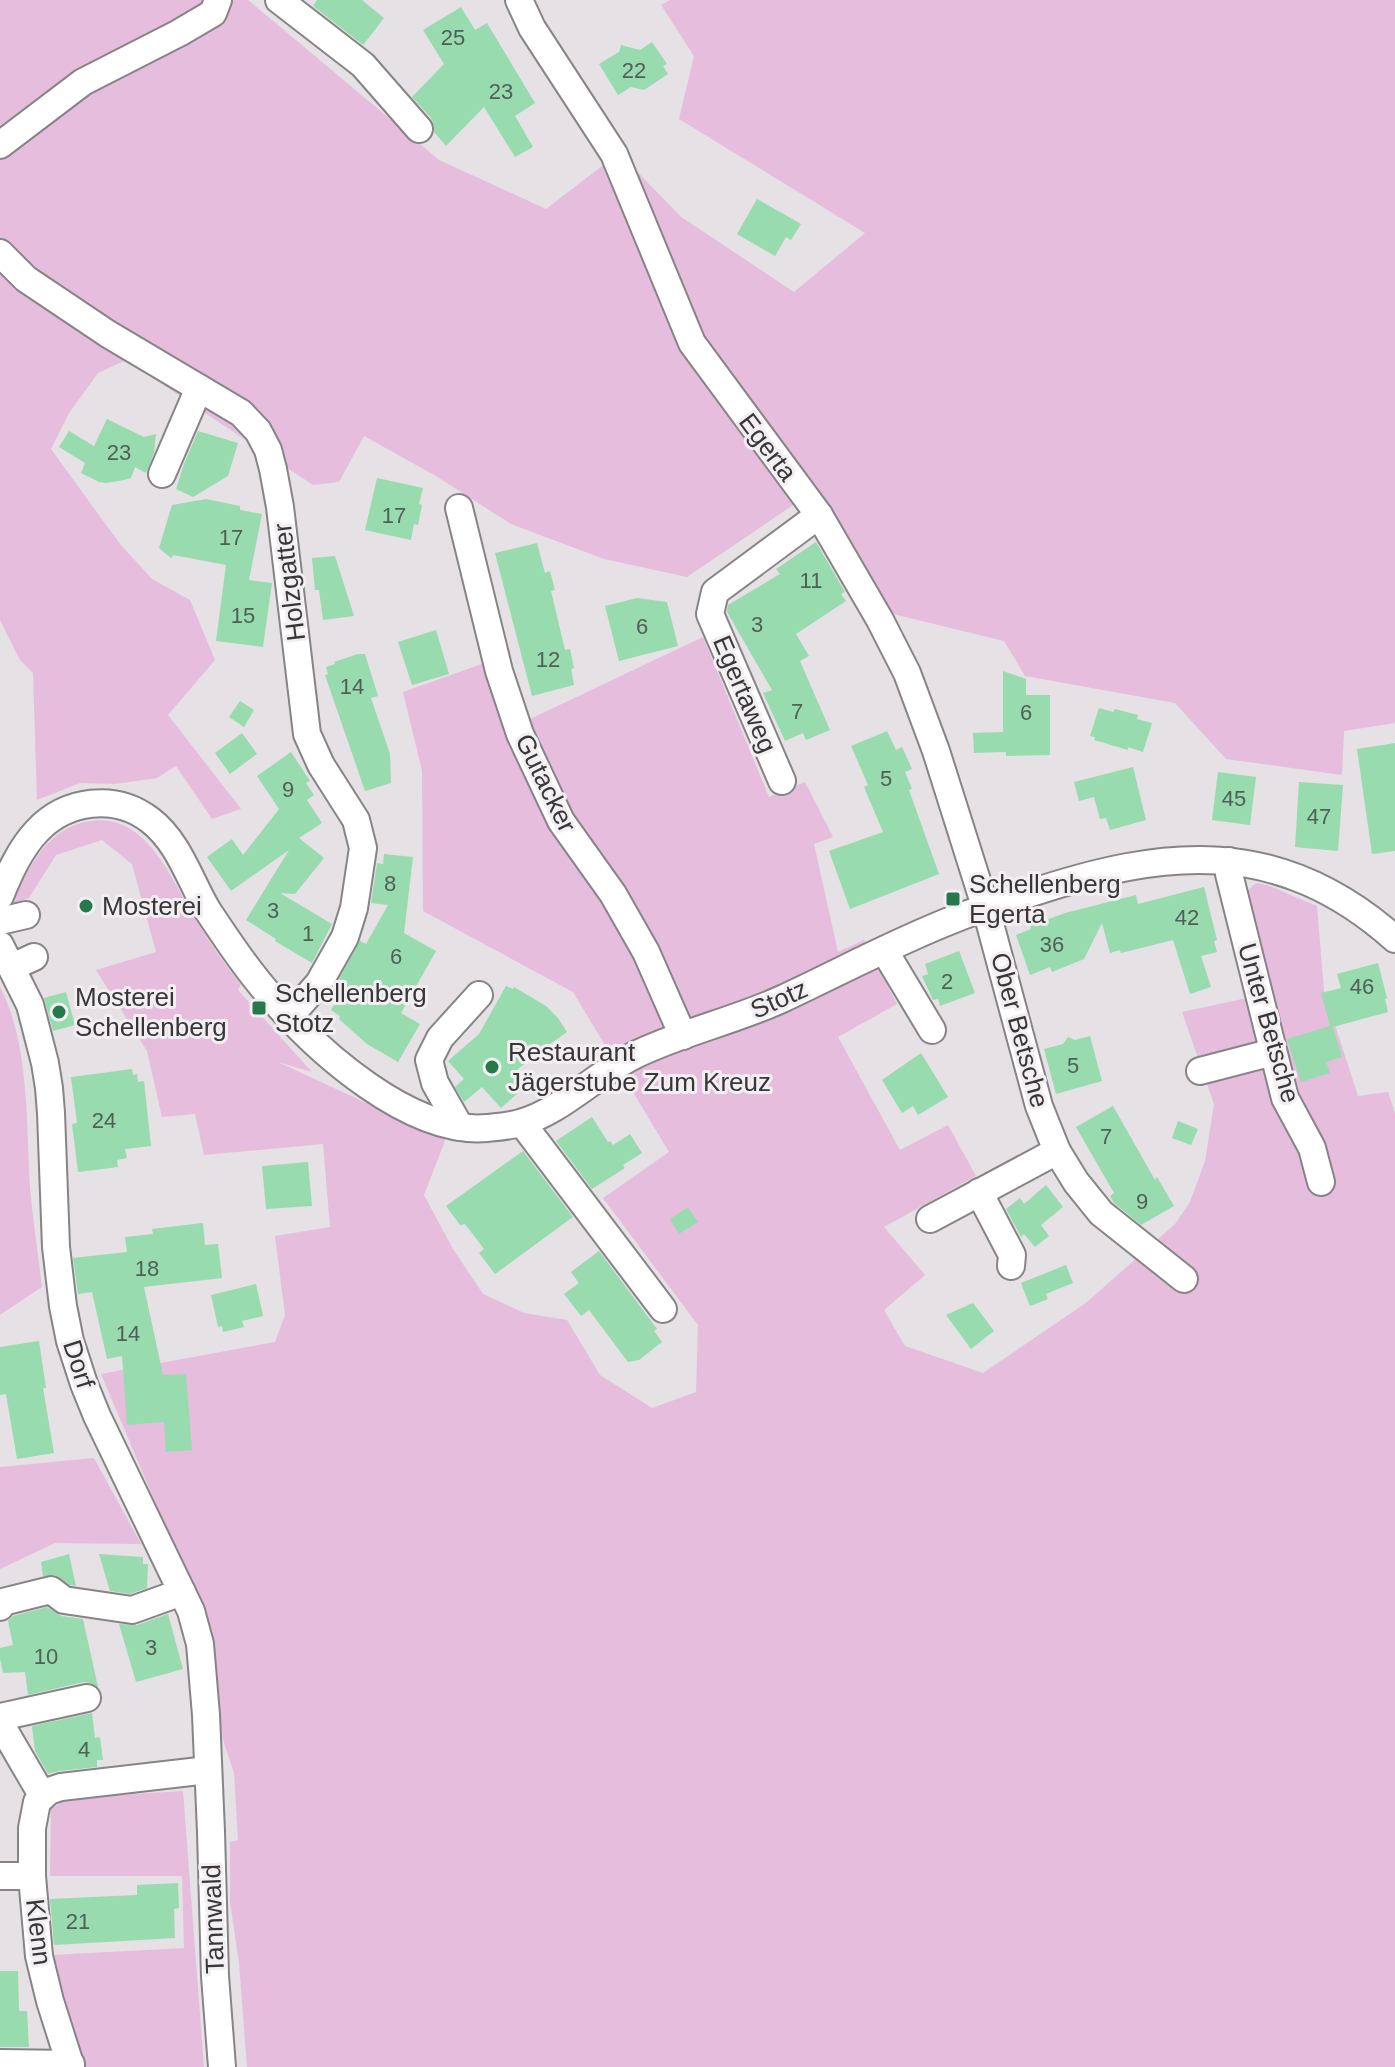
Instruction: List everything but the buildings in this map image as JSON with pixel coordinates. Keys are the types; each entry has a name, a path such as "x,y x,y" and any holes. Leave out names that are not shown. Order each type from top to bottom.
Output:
{"street":[{"path":"0,145 83,82 213,13 218,0"},
{"path":"279,0 363,65 419,129"},
{"name":"Egerta","path":"519,0 532,28 614,154 692,343 819,515 880,620 907,673 936,751 986,909"},
{"name":"Holzgatter","path":"0,253 26,279 96,326 241,413 258,431 268,450 280,507 307,734 321,765 356,820 363,848 354,908 345,937 319,983 289,1017"},
{"path":"162,474 199,388"},
{"name":"Gutacker","path":"459,508 499,671 520,734 561,821 613,894 646,952 683,1036"},
{"name":"Egertaweg","path":"782,781 710,614 715,592 819,515"},
{"name":"Stotz","path":"0,896 22,852 35,833 51,819 86,804 104,803 136,812 151,820 167,836 200,898 230,944 289,1017 341,1065 394,1103 421,1116 460,1127 484,1128 522,1123 552,1109 630,1057 762,1008 958,918 1074,879 1146,863 1191,859 1229,861 1274,870 1314,883 1350,902 1395,939"},
{"name":"Unter Betsche","path":"1229,861 1229,874 1285,1098 1312,1148 1321,1182"},
{"name":"Ober Betsche","path":"986,909 1039,1106 1057,1151 1076,1182 1101,1213 1184,1279"},
{"path":"0,921 26,915"},
{"path":"884,950 932,1030"},
{"name":"Dorf","path":"15,956 49,1088 56,1247 70,1341 97,1416 191,1611 200,1644 208,1770"},
{"path":"460,1127 435,1083 429,1060 440,1038 479,995"},
{"path":"1200,1071 1273,1052"},
{"path":"522,1123 663,1309"},
{"path":"930,1219 1057,1151"},
{"path":"979,1192 1012,1255 1011,1266"},
{"path":"2,1604 51,1590 64,1600 132,1610 182,1592"},
{"path":"87,1698 0,1720 42,1795 61,1787 208,1770"},
{"name":"Tannwald","path":"208,1770 215,1976 222,2067"},
{"name":"Klenn","path":"42,1795 37,1802 32,1828 32,1876 39,1956 71,2065"},
{"path":"0,1876 32,1876"},
{"path":"0,2063 71,2065"}],"shaded area":[{"path":"0,0 248,0 439,160 546,209 619,153 681,217 794,292 865,233 679,119 694,56 661,5 670,0 1395,0 1395,723 1344,731 1342,775 1226,759 1175,703 1025,676 1004,641 889,613 832,514 793,505 687,577 604,559 511,524 436,476 364,436 339,482 313,485 126,360 98,373 69,413 51,449 120,544 152,579 190,600 215,660 168,715 241,809 212,819 176,766 157,778 115,784 80,783 37,800 33,673 20,660 0,620"},
{"path":"703,637 769,797 805,782 833,837 814,844 838,952 864,940 897,1004 838,1037 900,1150 948,1125 976,1176 884,1227 925,1275 884,1310 905,1346 983,1373 1086,1303 1175,1224 1190,1202 1205,1161 1214,1104 1182,1012 1270,993 1247,891 1256,883 1317,906 1324,991 1358,1096 1388,1092 1395,1113 1395,2067 247,2067 239,1963 230,1902 230,1842 238,1840 234,1773 220,1731 217,1679 201,1611 101,1374 275,1342 285,1315 275,1236 330,1227 323,1144 204,1155 195,1114 162,1117 147,1051 96,970 156,952 132,864 102,840 56,855 29,898 13,904 38,855 68,828 103,820 122,825 138,834 165,866 207,937 241,984 238,990 312,1072 278,1062 418,1127 448,1133 424,1195 453,1249 483,1294 524,1313 567,1320 600,1375 652,1408 696,1392 698,1325 603,1198 669,1152 573,992 423,911 422,771 403,692 507,655 528,720"},
{"path":"0,987 10,1010 22,1059 30,1188 42,1287 0,1315"},
{"path":"94,1458 141,1544 55,1543 0,1569 0,1467"},
{"path":"183,1791 204,2067 81,2067 53,1955 184,1948 182,1876 50,1876 51,1809 63,1802 86,1797"}],"place":[{"name":"Schellenberg Egerta","path":"953,899"},
{"name":"Mosterei","path":"86,906"},
{"name":"Schellenberg Stotz","path":"259,1008"},
{"name":"Mosterei Schellenberg","path":"59,1012"},
{"name":"Restaurant Jägerstube Zum Kreuz","path":"492,1067"}]}
